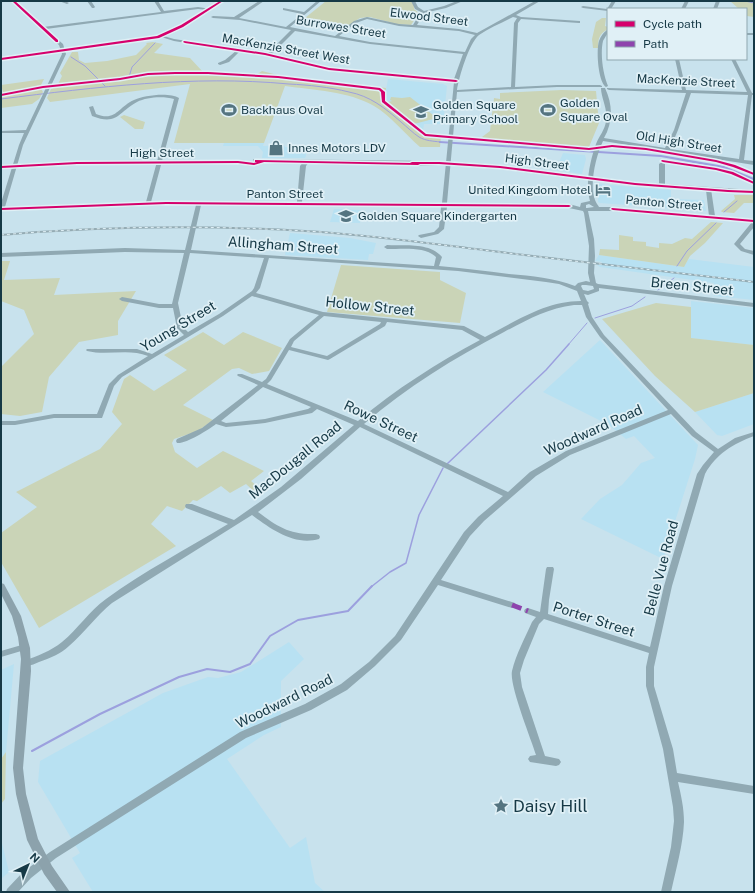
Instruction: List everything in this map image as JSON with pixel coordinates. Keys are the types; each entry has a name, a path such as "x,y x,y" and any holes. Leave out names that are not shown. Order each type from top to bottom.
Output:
{"highway":[{"name":"High Street","path":"1,168 160,162 238,162 254,164 262,162 448,164 508,168 623,182 754,191"},
{"name":"High Street","path":"623,182 709,189"}],"main road":[{"path":"162,37 222,1"},
{"name":"MacKenzie Street West","path":"1,59 149,40 162,37"},
{"path":"1,586 17,617 25,647 27,663 18,768 19,781 33,840 44,862 64,892"}],"street":[{"path":"2,209 21,145 64,51 61,45 14,1"},
{"path":"61,1 67,3"},
{"path":"89,1 93,7"},
{"path":"156,1 163,12"},
{"path":"236,18 262,1"},
{"path":"287,28 319,1"},
{"path":"413,1 416,8 423,12 461,1"},
{"path":"421,236 434,234 441,230 456,82 466,53 472,41 478,34 538,1"},
{"path":"583,6 607,10"},
{"path":"42,28 198,8 209,9"},
{"path":"284,9 305,13"},
{"path":"414,26 423,12"},
{"path":"512,15 520,18 578,22"},
{"name":"Burrowes Street","path":"213,18 236,18 336,37 389,45 466,53"},
{"name":"Elwood Street","path":"336,37 355,22 363,18 370,18 393,24 478,34"},
{"path":"513,88 516,22 520,18"},
{"path":"269,55 294,30"},
{"path":"588,217 594,207 590,196 590,179 601,139 608,126 609,120 600,45 603,35 607,32"},
{"name":"MacKenzie Street West","path":"162,37 269,55 329,69 456,82"},
{"path":"220,64 227,61 239,50"},
{"path":"668,150 687,91 677,60"},
{"path":"734,60 752,94 741,161"},
{"name":"MacKenzie Street","path":"455,91 557,86 752,94"},
{"path":"91,107 94,115 108,118 119,114 139,100 169,96 176,97 177,99 148,204"},
{"path":"1,132 28,131"},
{"name":"Old High Street","path":"601,139 754,163"},
{"path":"299,204 303,166 306,162"},
{"path":"662,164 662,184"},
{"path":"709,189 712,217"},
{"path":"585,303 592,293 597,290 594,285 591,270 592,251 588,217 584,206 590,196"},
{"path":"188,335 180,328 175,306 177,290 199,203"},
{"name":"Panton Street","path":"2,209 199,203 584,206 754,222"},
{"path":"754,222 737,244 743,250 754,253"},
{"path":"387,247 414,248 434,253 439,257 436,267"},
{"name":"Allingham Street","path":"1,255 125,250 188,251 436,267 526,277 580,287"},
{"name":"Young Street","path":"1,423 14,423 54,416 100,416 109,390 116,379 124,372 221,315 251,294 257,288 267,256"},
{"path":"591,270 580,287 589,317 599,331 672,411 694,434 718,452"},
{"name":"Breen Street","path":"580,287 594,285 628,291 754,305"},
{"name":"Breen Street","path":"580,287 592,293 628,291"},
{"name":"Hollow Street","path":"251,294 323,314 464,328 485,340"},
{"path":"122,299 159,306 175,306"},
{"name":"MacDougall Road","path":"27,663 59,649 71,639 106,603 280,492 359,424 415,381 448,360 546,308 568,303 585,303"},
{"path":"179,441 199,433 262,385 271,376 293,338 323,314"},
{"path":"287,348 328,358 385,324 384,320"},
{"path":"89,350 98,352 141,351 152,356"},
{"name":"Rowe Street","path":"240,375 359,424 508,496"},
{"path":"215,421 226,425 261,422 308,412 316,406"},
{"name":"Woodward Road","path":"11,892 24,878 66,846 243,735 308,707 344,687 372,664 394,642 467,534 481,519 540,468 630,427 672,411"},
{"name":"Belle Vue Road","path":"666,892 678,836 678,807 674,777 650,686 649,674 652,650 668,586 698,481 708,463 718,452 729,444 754,434"},
{"path":"189,506 233,523"},
{"path":"252,511 278,530 290,536 305,538 316,537"},
{"path":"550,569 543,616 536,622 516,673 518,687 537,759 556,762"},
{"path":"435,581 512,605"},
{"name":"Porter Street","path":"528,611 652,650"},
{"path":"1,654 25,647"},
{"path":"674,777 754,790"}],"shaded area":[{"name":"Golden Square Primary School","path":"388,79 443,84 447,86 443,124 424,124 423,130 419,130 384,100"},
{"path":"224,143 264,143 263,146 284,145 285,147 306,147 306,156 305,158 262,158 263,152 258,146 223,146"},
{"path":"563,153 585,155 586,159 582,174 556,170"},
{"path":"598,184 671,190 671,199 704,200 706,211 600,203 598,202"},
{"name":"Golden Square Kindergarten","path":"334,209 361,210 360,223 330,222"},
{"path":"290,233 350,238 376,243 373,254 369,254 368,260 285,255"},
{"path":"599,255 683,267 689,259 754,267 754,300 714,296 714,283 600,267 596,264 601,265 602,262 595,261"},
{"path":"691,301 754,308 754,345 691,338"},
{"path":"600,340 698,445 695,459 663,559 581,519 600,499 622,485 641,463 655,458 634,436 626,439 609,425 543,392"},
{"path":"754,393 754,424 722,436 717,435 695,412"},
{"path":"289,642 304,659 281,681 281,727 264,735 227,759 290,848 306,837 315,883 325,892 93,892 72,858 80,853 38,782 40,761 163,693 208,677 218,678 241,672"},
{"path":"14,664 6,752 1,759 1,670"},
{"path":"1,839 9,872 1,879"}],"green space":[{"path":"326,1 414,1 414,9 419,13 411,25 396,24 370,17 360,18 349,25 305,18"},
{"path":"730,1 754,1 754,17 747,16 747,8 738,8"},
{"path":"602,18 606,18 605,26 607,27 607,30 600,37 598,48 593,48 592,39 596,22"},
{"path":"153,42 163,44 154,53 190,58 203,72 256,75 262,71 289,78 386,88 384,101 422,133 441,136 440,147 420,147 380,110 364,101 342,94 319,90 285,86 264,143 174,143 190,84 50,102 47,98 51,89 57,86 62,76 60,73 72,52 78,52 79,60 85,63 107,61 136,55 147,44 146,43"},
{"path":"44,79 40,87 43,92 39,99 32,104 1,108 1,92 3,92 1,85"},
{"path":"562,90 596,91 599,123 589,147 489,141 482,137 490,131 494,98 500,99 500,93"},
{"path":"391,97 410,97 437,118 414,124 388,102 392,101 390,100"},
{"path":"124,115 145,122 143,129 135,129 120,117"},
{"path":"734,195 754,195 754,203 744,203 734,213 722,212 721,211 735,199"},
{"path":"711,222 723,223 705,243 690,256 684,267 599,255 600,249 619,250 619,235 633,237 633,241 646,242 646,246 659,248 659,243 672,244 685,238 692,239"},
{"path":"1,261 10,261 4,280 60,278 54,295 136,291 118,321 118,335 79,342 49,377 42,412 20,416 1,414 1,367 34,334 24,310 1,301"},
{"path":"341,265 440,272 440,280 466,293 460,323 327,312"},
{"path":"656,303 691,307 691,338 754,345 754,393 695,412 655,376 602,319"},
{"path":"203,332 224,345 243,332 282,348 269,371 252,374 239,368 232,369 183,405 213,420 198,431 174,439 172,443 175,452 197,468 223,451 264,471 251,481 264,492 258,495 246,484 230,493 221,486 197,501 193,500 182,511 167,506 151,524 176,546 39,628 1,562 1,533 37,507 16,492 100,449 122,424 112,412 124,379 130,375 154,391 187,370 164,355"},
{"path":"6,752 5,799 1,804 1,759"}],"waterway":[{"path":"745,1 754,3"},
{"path":"129,77 132,67 155,43"},
{"path":"71,57 85,66 100,81"},
{"path":"101,82 105,86"},
{"path":"1,99 73,90 181,82 253,82 312,86 342,90 364,96 383,107 419,137 440,142"},
{"path":"440,142 661,156 722,167 754,180"},
{"path":"724,212 737,201"},
{"path":"677,266 687,251 716,223"},
{"path":"658,290 674,278"},
{"path":"595,318 632,306 645,297"},
{"path":"568,345 587,323"},
{"path":"447,464 546,370 569,344"},
{"path":"371,587 390,572 406,563 419,515 443,468"},
{"path":"32,751 100,714 179,677 207,669 230,672 250,664 270,636 298,620 348,611 371,587"}],"railway":[{"path":"1,235 153,227 305,231 385,238 754,282"}],"marked path":[{"path":"512,605 528,611"}],"cycle path":[{"path":"13,1 57,41"},
{"path":"1,59 158,37 182,26 222,1"},
{"path":"185,42 265,54 329,69 456,81"},
{"path":"1,95 43,87 120,79 148,74 208,73 278,77 380,89 383,92 383,101 425,135 589,149 612,146 646,149 716,161 754,174"},
{"path":"256,161 418,164"},
{"path":"663,161 716,169 732,173 754,183"},
{"path":"1,167 77,163 238,162 254,164 262,162"},
{"path":"412,163 439,163 500,167 635,184 754,192"},
{"path":"1,209 166,203 569,206"},
{"path":"613,209 754,221"}],"place":[{"name":"Backhaus Oval","path":"229,110"},
{"name":"Golden Square Oval","path":"548,110"},
{"name":"Golden Square Primary School","path":"421,112"},
{"name":"Innes Motors LDV","path":"276,148"},
{"name":"United Kingdom Hotel","path":"603,190"},
{"name":"Golden Square Kindergarten","path":"346,216"},
{"name":"Daisy Hill","path":"501,806"}]}
